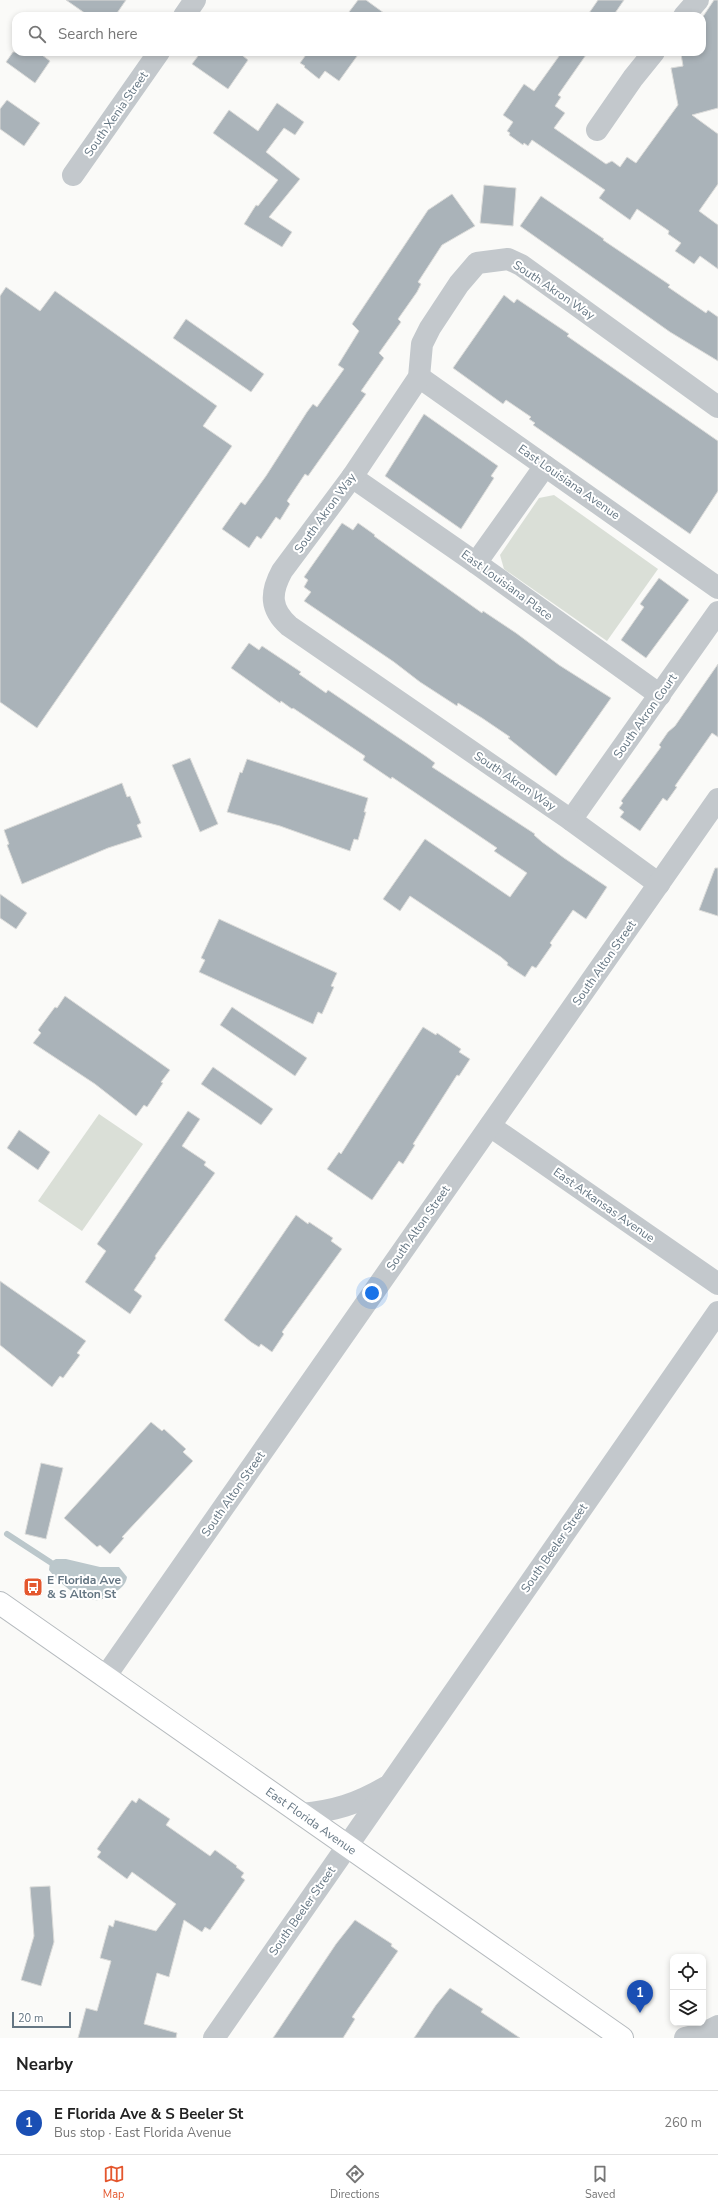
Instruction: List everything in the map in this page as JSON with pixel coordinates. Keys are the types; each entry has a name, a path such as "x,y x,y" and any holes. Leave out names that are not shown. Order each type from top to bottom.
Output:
{"main road":[{"name":"East Florida Avenue","path":"0,1603 622,2038"}],"street":[{"path":"187,12 195,0"},
{"path":"688,12 698,0"},
{"name":"South Xenia Street","path":"73,175 156,56"},
{"path":"597,130 633,78 651,56"},
{"name":"South Akron Way","path":"659,884 571,820 289,626 279,617 273,597 275,584 282,571 352,476 420,377 422,344 430,328 460,284 477,263 508,259 521,265 718,407"},
{"name":"East Louisiana Avenue","path":"420,377 718,588"},
{"path":"476,563 545,466"},
{"name":"East Louisiana Place","path":"352,476 660,695"},
{"name":"South Akron Court","path":"571,820 718,612"},
{"name":"South Alton Street","path":"105,1677 718,799"},
{"name":"East Arkansas Avenue","path":"490,1126 718,1284"},
{"name":"South Beeler Street","path":"214,2038 718,1312"},
{"name":"South Beeler Street","path":"301,1814 329,1811 348,1806 366,1799 390,1785"},
{"path":"685,2038 702,2034 718,2026"}],"shaded area":[{"path":"554,495 658,569 607,641 504,569 500,555 539,498"},
{"path":"99,1114 143,1144 82,1231 38,1201"},
{"path":"56,1559 66,1559 100,1567 119,1567 127,1577 124,1585 107,1597 97,1600 88,1599 81,1597 69,1589 49,1570 50,1562"}],"building":[{"path":"66,0 126,0 118,12 83,12"},
{"path":"358,0 366,0 382,12 349,12"},
{"path":"598,0 624,0 616,12 590,12"},
{"path":"714,0 718,0 718,108 692,115 718,134 718,184 699,211 718,225 718,269 700,256 694,264 675,251 681,243 668,234 669,231 637,209 630,220 599,198 605,190 532,140 528,146 524,143 523,145 509,135 510,133 507,131 513,122 503,115 524,84 534,91 559,56 585,56 558,95 561,97 555,106 565,113 554,128 606,164 612,161 620,167 627,157 636,163 678,105 671,68 683,66 681,56 706,56 706,12"},
{"path":"12,53 12,56 43,56 50,61 35,83 6,62"},
{"path":"198,56 243,56 248,60 228,89 192,64"},
{"path":"305,56 357,56 339,81 325,71 319,79 300,63"},
{"path":"7,100 40,123 24,146 0,129 0,109"},
{"path":"277,103 304,122 295,135 284,128 266,152 300,179 269,217 292,232 282,247 244,224 256,205 258,206 278,180 213,133 229,110 258,131"},
{"path":"484,185 516,188 513,226 480,223"},
{"path":"452,194 475,226 442,245 418,282 421,284 417,292 398,319 401,322 379,353 384,358 361,391 366,394 308,476 305,474 287,501 290,504 280,520 276,517 261,539 257,536 249,548 222,529 241,502 245,505 266,476 307,412 313,404 317,407 344,369 338,365 359,331 352,324 428,210"},
{"path":"541,196 670,285 668,287 706,313 708,310 718,317 718,361 670,332 520,226"},
{"path":"6,287 40,311 55,291 217,406 203,426 232,446 37,728 0,702 0,296"},
{"path":"504,295 514,303 517,299 569,334 567,336 718,441 718,491 690,534 533,425 535,423 529,419 531,417 506,400 503,404 453,368"},
{"path":"186,319 264,374 251,392 173,338"},
{"path":"424,414 498,466 491,476 494,478 461,529 385,476"},
{"path":"342,523 353,530 358,523 482,613 483,611 559,665 611,698 556,776 508,738 510,737 458,703 457,706 420,682 394,662 304,601 311,592 304,587 308,580 304,577"},
{"path":"659,578 689,600 646,658 621,640 644,607 640,604"},
{"path":"249,643 259,650 262,646 301,672 299,674 326,693 328,690 427,757 435,763 432,767 535,834 534,835 542,842 607,887 586,919 573,910 550,943 552,945 536,968 532,966 525,977 507,965 508,963 501,957 410,896 400,911 383,899 425,839 510,897 527,873 494,851 497,848 392,777 391,779 363,760 365,756 293,708 292,709 281,701 280,703 231,668"},
{"path":"718,664 718,737 712,733 675,786 677,787 667,801 663,798 640,831 620,817 624,812 619,808 623,803 621,801 661,747 659,745 668,732 675,726"},
{"path":"190,758 218,824 200,832 172,765"},
{"path":"247,759 368,798 364,812 366,812 358,840 354,839 350,851 280,826 227,812 240,772 242,773"},
{"path":"122,783 127,797 130,796 141,823 137,825 142,837 108,848 22,884 7,845 9,844 4,830"},
{"path":"715,868 718,868 718,916 699,910"},
{"path":"0,894 27,913 16,929 0,918"},
{"path":"219,919 337,973 331,986 334,987 322,1014 318,1012 313,1024 199,972 205,960 201,958"},
{"path":"65,996 170,1070 161,1082 163,1083 147,1107 144,1105 136,1116 95,1084 33,1043 41,1033 38,1030"},
{"path":"232,1007 307,1058 295,1076 220,1025"},
{"path":"423,1027 436,1035 437,1033 461,1049 459,1052 470,1059 459,1076 457,1075 413,1144 415,1145 403,1164 399,1161 372,1200 327,1169 339,1152 341,1154"},
{"path":"213,1067 273,1109 261,1125 201,1084"},
{"path":"188,1111 200,1119 182,1146 206,1162 204,1165 215,1173 155,1256 156,1258 134,1290 142,1296 130,1314 85,1282 106,1251 97,1244"},
{"path":"19,1130 50,1152 38,1170 7,1148"},
{"path":"296,1215 308,1224 309,1222 333,1238 331,1241 342,1249 282,1332 284,1334 272,1352 261,1344 259,1347 251,1342 224,1320"},
{"path":"0,1281 86,1341 77,1353 80,1355 63,1378 60,1376 52,1387 0,1345"},
{"path":"151,1422 162,1431 164,1429 186,1449 183,1452 193,1461 122,1537 124,1538 110,1554 100,1545 97,1547 64,1518"},
{"path":"41,1463 63,1468 46,1539 25,1534"},
{"path":"139,1798 170,1819 166,1825 210,1856 215,1850 237,1866 236,1867 244,1873 241,1877 245,1880 210,1930 205,1927 202,1932 184,1920 169,1977 157,1973 144,2024 177,2033 176,2038 78,2038 86,2008 97,2011 111,1961 100,1958 109,1925 113,1927 115,1920 156,1931 176,1904 132,1872 127,1879 97,1857 101,1852 97,1849 132,1800 136,1803"},
{"path":"50,1886 54,1942 41,1986 21,1980 34,1936 30,1887"},
{"path":"355,1920 392,1944 391,1946 398,1951 352,2017 355,2019 343,2038 273,2038 336,1944"},
{"path":"450,1988 483,2009 481,2012 520,2038 414,2038 436,2005"}],"waterway":[{"path":"7,1534 50,1562"}],"place":[{"name":"E Florida Ave & S Alton St","path":"33,1587"},
{"name":"E Florida Ave & S Beeler St","path":"640,2013"}]}
